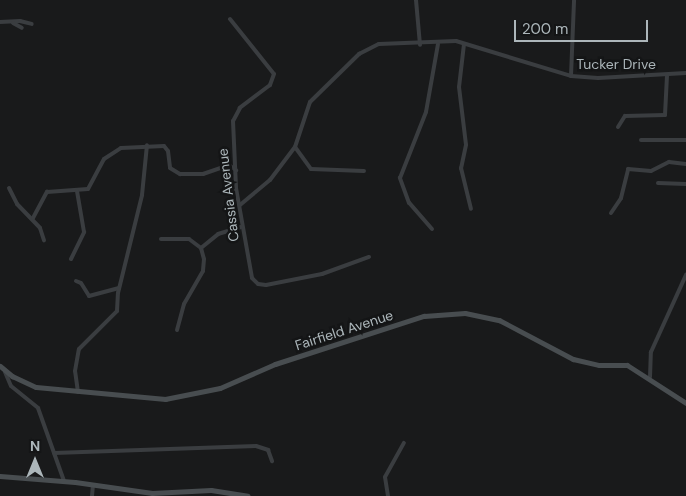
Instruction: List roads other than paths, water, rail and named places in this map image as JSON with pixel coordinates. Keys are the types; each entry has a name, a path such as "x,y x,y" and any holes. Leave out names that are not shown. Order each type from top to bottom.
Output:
{"street":[{"path":"416,0 420,44"},
{"path":"570,76 574,0"},
{"name":"Cassia Avenue","path":"230,19 274,74 270,85 235,114 233,143 241,227 252,278 262,285 322,274 370,257"},
{"path":"12,24 20,21 32,24"},
{"path":"0,22 22,28"},
{"name":"Tucker Drive","path":"240,205 270,180 295,146 310,102 359,54 372,47 386,43 464,44 570,76 598,78 686,73"},
{"path":"432,229 409,204 400,178 426,112 438,44"},
{"path":"464,44 459,95 466,145 462,168 471,209"},
{"path":"618,127 626,116 665,115 668,75"},
{"path":"641,140 686,140"},
{"path":"33,218 47,192 88,189 97,167 115,150 147,145 164,146 168,151 170,168 180,174 202,174 229,165 236,170"},
{"path":"79,393 75,371 79,349 117,311 119,288 142,194 147,145"},
{"path":"295,146 311,169 364,171"},
{"path":"611,213 621,198 628,169 652,171 670,162 686,164"},
{"path":"658,183 686,184"},
{"path":"9,188 17,204 33,218 44,240"},
{"path":"71,259 84,232 77,191"},
{"path":"201,248 218,234 241,227"},
{"path":"161,239 186,238 201,248"},
{"path":"177,330 184,304 203,271 201,248"},
{"path":"650,377 651,352 686,275"},
{"path":"76,281 82,282 89,296 119,288"},
{"name":"Fairfield Avenue","path":"0,366 5,372 36,387 79,393 107,393 157,400 199,394 233,384 275,364 446,312 486,315 573,360 598,365 627,365 650,377 686,403"},
{"path":"5,372 11,386 38,408 64,482"},
{"path":"388,496 385,477 404,443"},
{"path":"54,453 256,446 272,454 272,461"},
{"path":"0,476 93,485 165,495 211,490 248,496"},
{"path":"92,496 93,485"}]}
